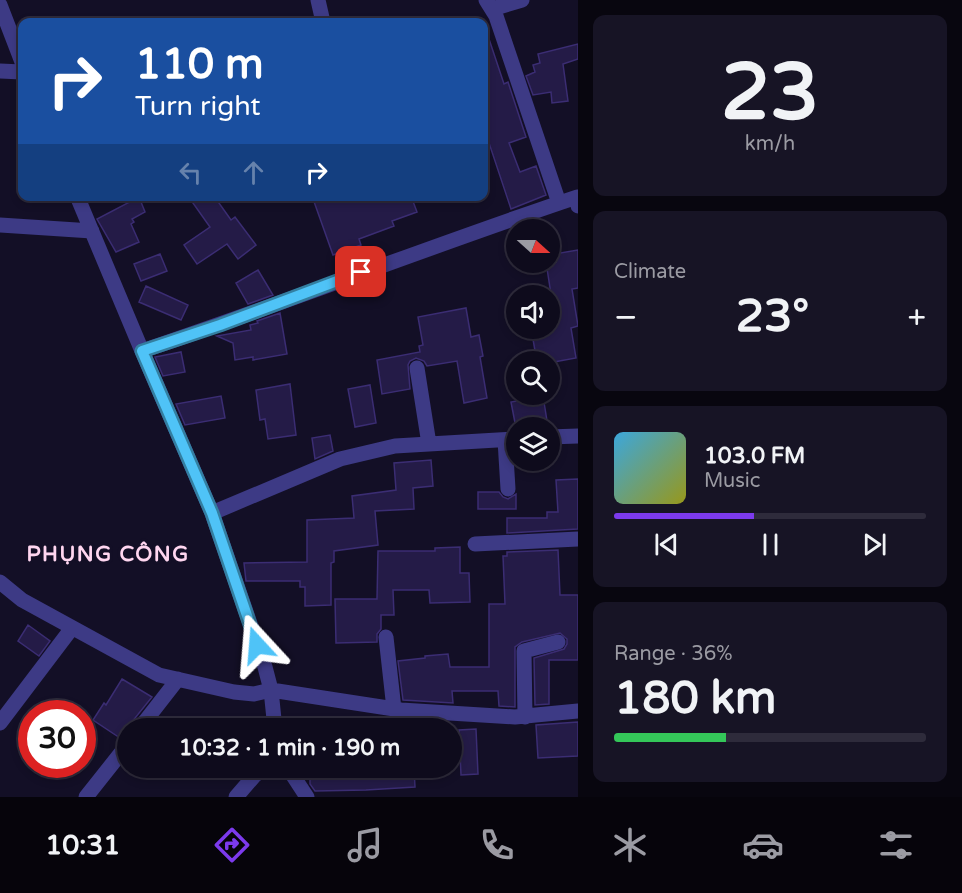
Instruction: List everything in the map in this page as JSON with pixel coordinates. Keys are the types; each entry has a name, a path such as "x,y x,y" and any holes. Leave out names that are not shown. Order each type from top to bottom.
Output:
{"street":[{"path":"318,0 322,18"},
{"path":"522,0 489,4 496,16 559,202"},
{"path":"0,5 18,52"},
{"path":"0,71 18,72"},
{"path":"142,351 559,202 578,200"},
{"path":"79,201 212,513 265,667 271,690 274,718"},
{"path":"0,225 92,231"},
{"path":"417,368 429,444"},
{"path":"560,437 578,436"},
{"path":"212,513 340,459 395,446 506,440"},
{"path":"508,489 509,471"},
{"path":"475,544 578,539"},
{"path":"0,582 22,600 159,675 234,692 254,694 271,690 394,709 525,717 578,711"},
{"path":"0,723 72,627"},
{"path":"386,637 394,709"},
{"path":"525,717 524,651 558,642"},
{"path":"148,718 178,679"},
{"path":"86,797 117,758"},
{"path":"236,797 252,778"},
{"path":"295,778 307,797"}],"building":[{"path":"488,36 504,84 508,82 526,137 509,143 520,172 536,166 546,195 511,209 488,140"},
{"path":"578,44 578,59 563,64 568,101 552,103 551,92 533,95 526,76 535,72 533,65 540,63 538,54"},
{"path":"131,201 141,201 145,212 132,219 134,222 131,224 139,242 116,252 97,219"},
{"path":"192,201 218,201 231,220 235,217 256,245 238,259 227,244 197,264 184,245 210,227"},
{"path":"314,201 413,201 417,212 392,221 394,226 359,239 361,245 333,255"},
{"path":"578,250 578,288 572,289 578,326 571,328 576,358 560,361 560,351 535,351 533,339 560,339 560,285 550,285 548,273 560,273 560,253"},
{"path":"160,254 167,271 141,281 134,264"},
{"path":"258,270 273,295 248,304 236,283"},
{"path":"146,286 188,305 181,320 139,302"},
{"path":"466,308 471,337 479,335 487,398 464,403 457,361 427,366 424,361 416,358 408,365 410,389 382,394 377,360 420,352 419,346 423,345 418,317"},
{"path":"280,313 287,354 253,360 253,357 235,360 233,343 217,336 251,330 250,325"},
{"path":"181,352 185,372 163,376 155,357"},
{"path":"290,384 296,435 268,439 265,419 260,420 256,390"},
{"path":"370,385 376,423 355,427 348,389"},
{"path":"221,396 225,418 185,425 176,404"},
{"path":"512,405 544,405 546,417 514,417"},
{"path":"330,435 333,451 315,459 312,438"},
{"path":"431,460 433,486 413,488 414,509 375,511 378,545 334,551 334,562 331,563 331,605 305,606 305,587 300,587 300,581 246,581 244,563 307,562 307,520 354,518 352,496 396,490 394,463"},
{"path":"578,479 578,529 507,533 507,518 547,518 547,512 558,512 556,480"},
{"path":"478,492 499,492 508,499 516,494 516,509 478,509"},
{"path":"460,547 460,573 469,573 470,602 430,603 429,590 393,590 394,615 381,615 381,629 377,634 377,642 336,643 335,599 377,599 378,551 435,551 435,548"},
{"path":"558,550 560,595 578,595 578,660 549,660 549,704 535,705 534,658 564,649 567,639 560,633 522,642 515,647 515,707 499,706 498,691 452,691 453,703 403,700 398,661 448,654 450,667 489,667 489,604 505,604 503,556 507,556 507,552"},
{"path":"28,625 50,641 39,656 18,641"},
{"path":"122,679 152,697 135,718 117,718 117,736 96,722 96,715 104,703 106,705"},
{"path":"578,722 578,756 538,758 536,725"},
{"path":"476,729 478,774 462,775 462,730"},
{"path":"310,778 415,778 415,787 315,791 310,784"}],"district":[{"name":"PHỤNG CÔNG","path":"108,554"}],"route":[{"path":"257,645 212,513 142,351 220,325 361,272"}]}
